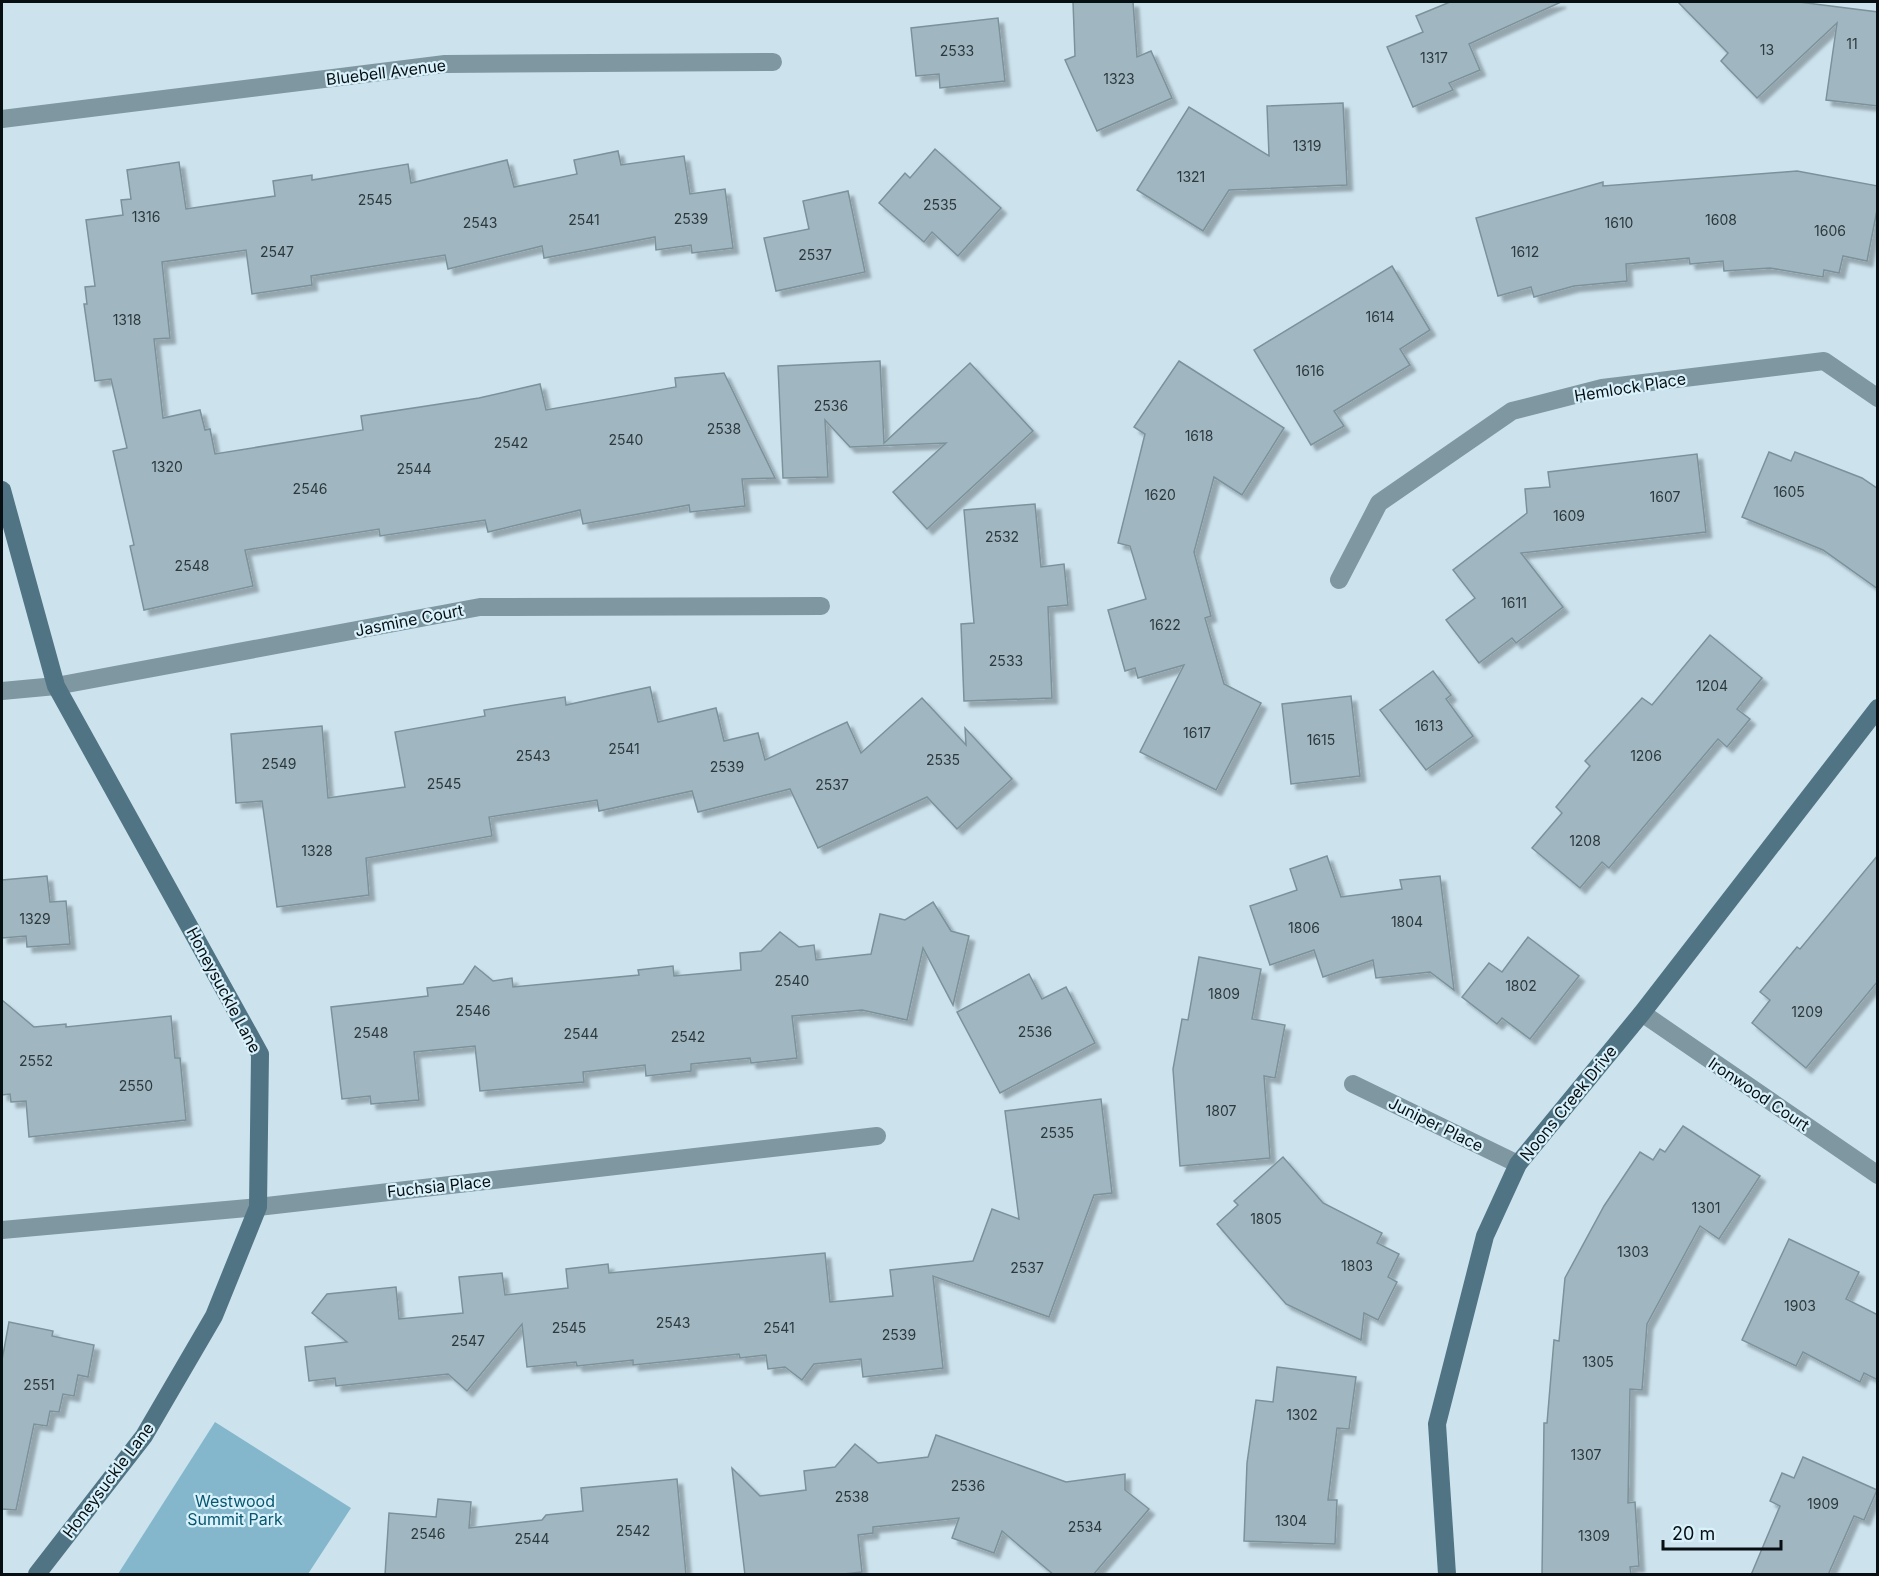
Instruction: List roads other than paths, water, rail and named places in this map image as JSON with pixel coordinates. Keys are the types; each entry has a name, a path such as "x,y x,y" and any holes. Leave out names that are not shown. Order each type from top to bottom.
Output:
{"street":[{"name":"Bluebell Avenue","path":"2,119 445,64 773,62"},
{"name":"Hemlock Place","path":"1339,580 1379,503 1512,411 1602,388 1824,361 1878,398"},
{"name":"Honeysuckle Lane","path":"2,490 56,686 260,1054 258,1207 214,1316 144,1436 37,1575"},
{"name":"Jasmine Court","path":"2,691 56,686 480,607 821,606"},
{"name":"Noons Creek Drive","path":"1447,1575 1437,1424 1485,1236 1518,1164 1642,1013 1878,708"},
{"name":"Ironwood Court","path":"1642,1013 1878,1175"},
{"name":"Juniper Place","path":"1353,1084 1518,1164"},
{"name":"Fuchsia Place","path":"2,1230 258,1207 877,1136"}],"park label":[{"name":"Westwood Summit Park","path":"235,1510"}]}
